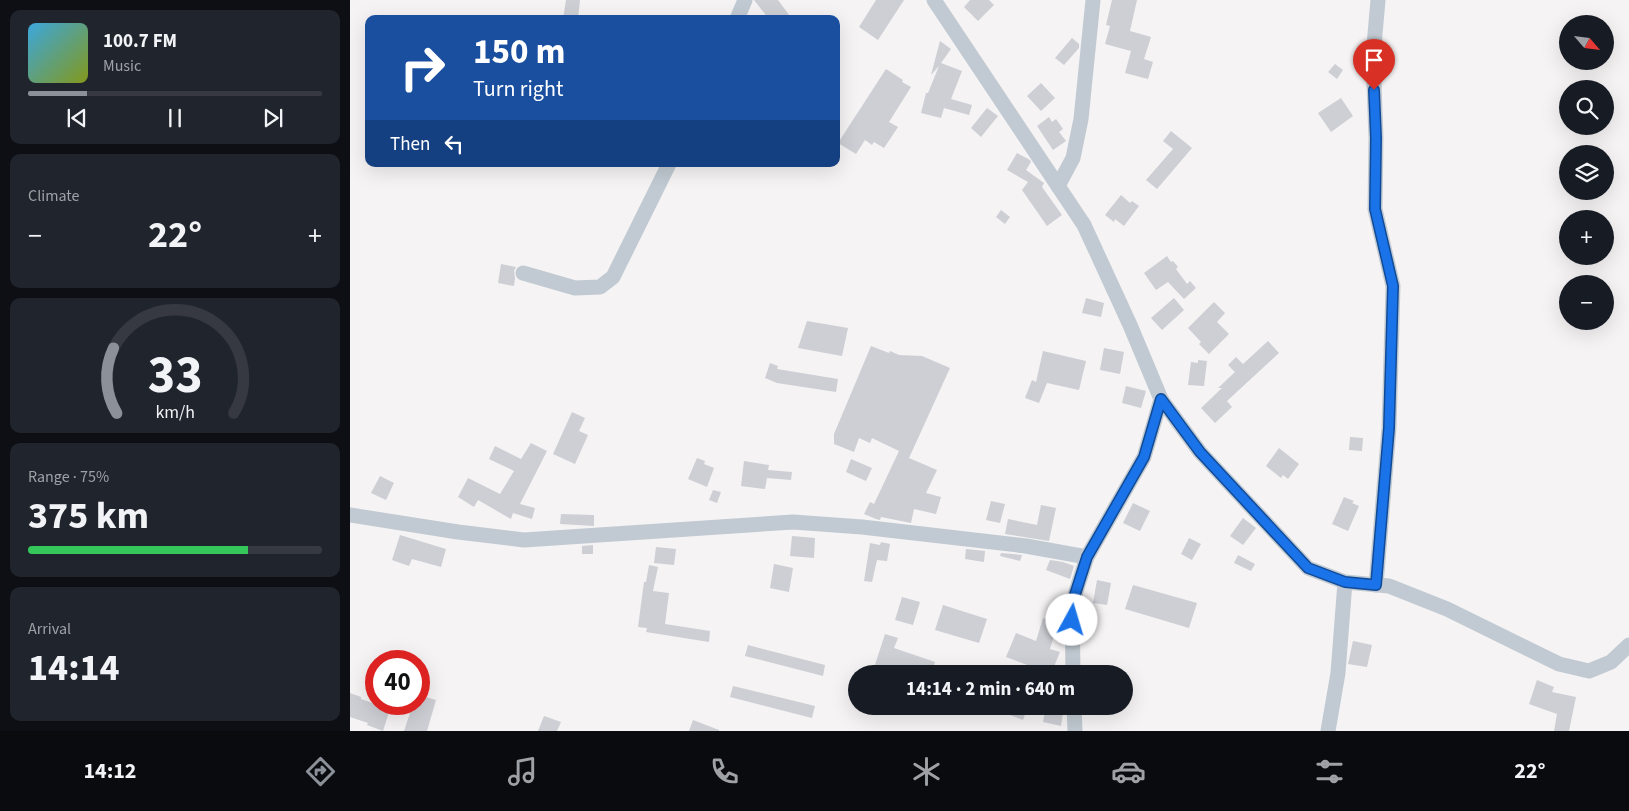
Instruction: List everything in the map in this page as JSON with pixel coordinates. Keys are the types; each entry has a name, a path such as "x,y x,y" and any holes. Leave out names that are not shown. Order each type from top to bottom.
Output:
{"street":[{"path":"739,15 745,0"},
{"path":"934,0 1084,225 1161,399 1200,452 1308,568 1345,582 1389,586 1447,609 1559,664 1589,671 1610,662 1629,645"},
{"path":"1058,186 1073,158 1081,119 1093,0"},
{"path":"1376,585 1389,428 1393,286 1375,209 1376,138 1373,57 1378,0"},
{"path":"523,273 575,288 600,287 613,278 668,167"},
{"path":"1073,665 1072,604 1087,557 1144,457 1161,399"},
{"path":"350,515 524,540 793,522 862,527 1026,546 1087,557"},
{"path":"1328,731 1338,673 1345,582"},
{"path":"1074,715 1075,731"}],"building":[{"path":"566,0 580,0 578,15 564,15"},
{"path":"754,0 778,0 789,15 766,15"},
{"path":"876,0 904,0 878,40 859,27"},
{"path":"970,0 989,0 994,5 978,21 964,7"},
{"path":"1112,0 1137,0 1130,31 1151,37 1144,59 1153,62 1148,79 1125,73 1131,51 1105,44 1110,26 1106,25"},
{"path":"1072,38 1079,44 1079,48 1064,65 1055,58"},
{"path":"940,41 951,49 941,63 962,71 951,99 972,105 969,115 944,108 941,118 921,113 926,93 928,93 939,66 931,75"},
{"path":"1335,64 1343,70 1337,79 1328,72"},
{"path":"886,69 911,87 889,122 898,127 884,148 874,142 872,145 865,140 856,154 840,144 840,140"},
{"path":"1041,83 1055,98 1041,111 1027,96"},
{"path":"1341,98 1353,116 1331,132 1318,113"},
{"path":"987,108 998,116 981,137 971,128"},
{"path":"1049,117 1052,122 1056,119 1063,129 1059,132 1066,141 1053,150 1037,126"},
{"path":"1171,131 1192,148 1157,189 1146,180 1173,149 1163,141"},
{"path":"1017,153 1030,160 1031,162 1026,170 1044,183 1042,187 1062,215 1047,226 1022,190 1028,182 1007,170"},
{"path":"1121,195 1130,203 1132,201 1139,206 1124,226 1115,219 1114,222 1105,215"},
{"path":"1001,210 1010,217 1005,224 996,217"},
{"path":"1167,256 1178,267 1176,269 1187,284 1190,281 1196,288 1184,299 1168,282 1156,290 1144,273"},
{"path":"501,264 516,267 514,271 514,286 498,283"},
{"path":"1086,298 1104,303 1101,317 1082,313"},
{"path":"1174,298 1184,310 1162,330 1151,318"},
{"path":"1214,302 1225,313 1217,322 1229,334 1209,354 1188,328"},
{"path":"807,321 848,328 842,356 798,348"},
{"path":"1268,341 1279,353 1227,401 1232,407 1215,423 1201,408 1222,388 1218,388 1235,372 1228,365 1236,357 1243,364"},
{"path":"871,346 899,355 922,356 950,368 909,458 937,470 926,493 941,497 936,514 914,509 911,523 881,517 880,520 864,514 870,502 874,504 899,451 872,438 870,443 859,438 854,452 834,444 834,434"},
{"path":"1104,348 1124,352 1120,374 1100,370"},
{"path":"1043,351 1086,361 1079,390 1047,383 1039,403 1025,398 1032,380 1036,382"},
{"path":"1198,360 1207,361 1204,386 1188,385 1191,362 1198,363"},
{"path":"770,363 778,366 777,369 838,379 836,392 777,383 765,378"},
{"path":"1126,386 1146,391 1141,408 1122,403"},
{"path":"572,412 585,418 579,431 588,435 575,464 553,454"},
{"path":"1350,437 1363,438 1362,451 1349,450"},
{"path":"531,443 547,451 520,504 535,508 532,519 513,513 511,519 478,500 474,507 458,497 468,478 500,494 514,471 489,459 495,446 521,459"},
{"path":"1279,448 1299,464 1288,479 1283,475 1281,478 1266,466"},
{"path":"697,458 705,461 704,464 714,468 707,487 688,479"},
{"path":"851,459 872,468 866,481 846,472"},
{"path":"744,461 769,465 768,470 792,472 791,480 767,478 765,489 741,486"},
{"path":"380,476 394,483 386,500 371,493"},
{"path":"713,490 721,492 717,503 709,500"},
{"path":"1344,497 1354,501 1352,503 1359,506 1348,531 1332,524"},
{"path":"991,501 1005,504 1000,523 986,520"},
{"path":"1133,503 1150,511 1140,531 1123,523"},
{"path":"1041,505 1056,508 1049,541 1005,534 1008,519 1037,525"},
{"path":"561,514 594,515 594,526 560,524"},
{"path":"1243,518 1256,528 1243,545 1230,536"},
{"path":"400,535 446,549 441,567 412,559 409,566 392,560"},
{"path":"792,536 815,538 814,558 790,556"},
{"path":"1189,538 1201,544 1192,560 1181,554"},
{"path":"881,542 890,544 887,561 877,560 872,582 864,581 870,543 880,545"},
{"path":"593,545 593,554 582,554 582,546"},
{"path":"656,547 676,549 674,565 654,563"},
{"path":"966,549 985,551 984,562 965,559"},
{"path":"1001,553 1022,555 1020,561 1000,556"},
{"path":"1238,555 1255,564 1251,571 1234,563"},
{"path":"1050,560 1074,566 1070,579 1046,570"},
{"path":"774,564 793,568 789,592 770,588"},
{"path":"649,565 658,567 653,591 669,593 665,624 710,631 709,642 646,632 647,628 638,627 644,582 646,582"},
{"path":"1097,580 1111,583 1107,605 1093,603"},
{"path":"1133,585 1197,603 1189,628 1125,609"},
{"path":"902,597 920,602 913,625 895,620"},
{"path":"943,605 987,619 979,643 935,630"},
{"path":"1043,618 1058,623 1050,649 1060,652 1055,665 1027,665 1006,657 1016,633 1036,641"},
{"path":"885,634 898,638 894,648 935,662 934,665 875,665"},
{"path":"1353,641 1372,645 1367,667 1348,664"},
{"path":"748,645 825,665 823,676 745,656"},
{"path":"1537,680 1554,687 1552,692 1576,697 1569,731 1554,731 1557,714 1529,704"},
{"path":"733,686 815,706 812,718 730,697"},
{"path":"350,693 365,700 365,715 388,715 383,731 367,725 368,723 350,717"},
{"path":"430,698 436,700 427,731 404,731 409,715 430,715"},
{"path":"1010,715 1025,715 1023,720"},
{"path":"1044,715 1063,715 1061,726 1043,722"},
{"path":"544,716 561,722 557,731 538,731"},
{"path":"693,720 719,730 719,731 689,731"}],"route":[{"path":"1072,620 1072,604 1087,557 1144,457 1161,399 1200,452 1308,568 1345,582 1376,585 1389,428 1393,286 1375,209 1376,138 1374,90"}]}
